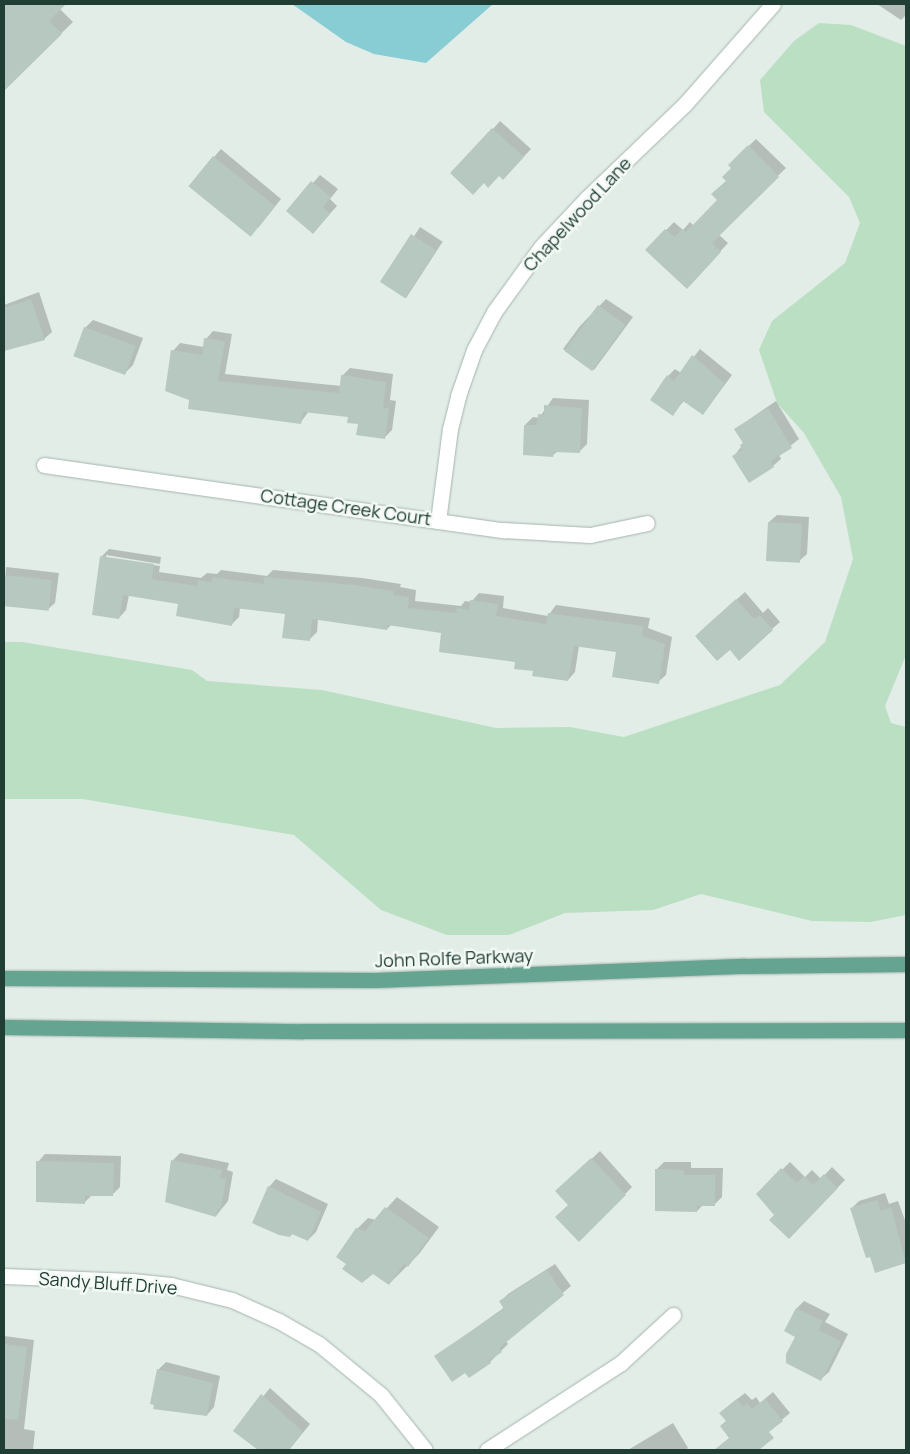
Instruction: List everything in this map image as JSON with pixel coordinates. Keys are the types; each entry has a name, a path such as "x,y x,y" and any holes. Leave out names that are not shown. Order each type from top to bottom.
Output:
{"main road":[{"name":"John Rolfe Parkway","path":"4,978 375,980 745,966 906,964"},
{"path":"4,1027 303,1031 906,1030"}],"street":[{"name":"Chapelwood Lane","path":"438,521 450,429 458,396 474,350 494,312 542,247 587,198 685,104 773,4"},
{"name":"Cottage Creek Court","path":"44,464 503,530 590,535 648,523"},
{"name":"Sandy Bluff Drive","path":"4,1276 171,1285 232,1300 319,1344 381,1395 425,1450"},
{"path":"487,1450 620,1363 673,1315"}],"green space":[{"path":"819,23 851,25 906,46 906,655 885,706 891,723 906,727 906,915 871,922 812,921 701,894 653,910 565,913 509,935 447,935 381,910 294,835 83,799 4,799 4,642 22,642 192,670 207,681 322,690 496,728 570,727 624,737 780,685 825,642 853,559 841,497 804,433 777,403 759,350 772,321 845,263 860,223 849,197 764,112 760,80 794,41"}],"water":[{"path":"292,4 493,4 426,63 374,54 346,42"}],"building":[{"path":"4,4 66,4 49,21 62,34 4,91"},
{"path":"492,128 524,157 503,180 499,176 488,188 484,183 473,195 450,173"},
{"path":"748,145 779,177 712,243 721,252 687,289 645,250 665,229 675,237 682,229 686,232 717,200 711,194 726,181 722,177 731,168 728,165"},
{"path":"213,156 275,206 251,237 188,186"},
{"path":"311,181 331,197 323,207 330,214 313,234 286,211"},
{"path":"411,234 436,250 405,298 380,282"},
{"path":"31,299 45,340 4,351 4,308"},
{"path":"598,305 626,325 592,371 564,351"},
{"path":"84,327 136,346 125,375 73,356"},
{"path":"204,338 225,341 218,381 339,393 341,375 386,382 383,408 389,408 385,439 356,435 358,424 347,423 348,417 303,412 301,424 188,409 189,400 165,391 171,350 202,355"},
{"path":"692,355 725,384 703,415 683,401 673,416 650,400 667,375 674,381"},
{"path":"544,405 582,408 580,453 554,452 553,457 523,455 524,425 537,425 538,414 544,415"},
{"path":"768,408 792,448 771,461 774,467 749,483 732,456 742,450 740,445 743,443 734,429"},
{"path":"768,522 802,524 800,563 766,561"},
{"path":"100,556 154,564 152,579 197,586 198,580 212,582 212,577 264,584 264,577 354,585 394,591 393,595 409,597 408,608 456,613 457,608 469,610 470,600 498,604 496,616 546,624 548,613 643,626 642,636 665,644 659,684 612,677 616,652 574,646 568,681 532,676 533,671 514,669 515,662 439,652 441,633 388,625 387,630 312,619 310,641 282,638 285,614 234,608 232,626 176,616 178,604 123,595 119,619 92,615"},
{"path":"4,575 52,580 48,611 4,606"},
{"path":"736,599 754,619 760,615 773,630 739,661 730,650 717,661 695,636"},
{"path":"591,1158 626,1195 579,1242 555,1217 568,1205 555,1191"},
{"path":"171,1160 222,1170 220,1178 226,1179 221,1210 218,1209 216,1217 165,1202"},
{"path":"36,1161 114,1163 113,1196 85,1196 85,1204 36,1202"},
{"path":"781,1168 797,1183 804,1176 813,1185 824,1174 838,1188 789,1239 769,1220 774,1215 756,1194"},
{"path":"655,1169 684,1170 684,1175 715,1175 715,1206 697,1206 697,1212 655,1211"},
{"path":"268,1186 321,1212 308,1241 292,1234 290,1237 279,1235 252,1223"},
{"path":"877,1200 881,1211 891,1207 906,1263 875,1273 870,1257 866,1258 850,1208"},
{"path":"385,1207 429,1238 408,1267 404,1264 389,1285 373,1274 362,1283 342,1269 346,1264 336,1257 356,1228 365,1231"},
{"path":"547,1270 564,1295 499,1348 502,1352 490,1360 491,1363 469,1378 465,1373 452,1382 434,1356 504,1309 499,1301"},
{"path":"796,1308 823,1321 819,1330 841,1342 821,1381 786,1363 786,1354 795,1337 784,1331"},
{"path":"4,1344 27,1347 18,1420 4,1419"},
{"path":"157,1369 213,1383 207,1416 153,1409 154,1405 150,1404"},
{"path":"261,1394 303,1432 289,1450 258,1450 233,1431"},
{"path":"737,1399 743,1407 747,1403 752,1409 765,1399 783,1421 769,1432 774,1438 759,1450 714,1450 729,1438 720,1426 726,1421 719,1413"}]}
